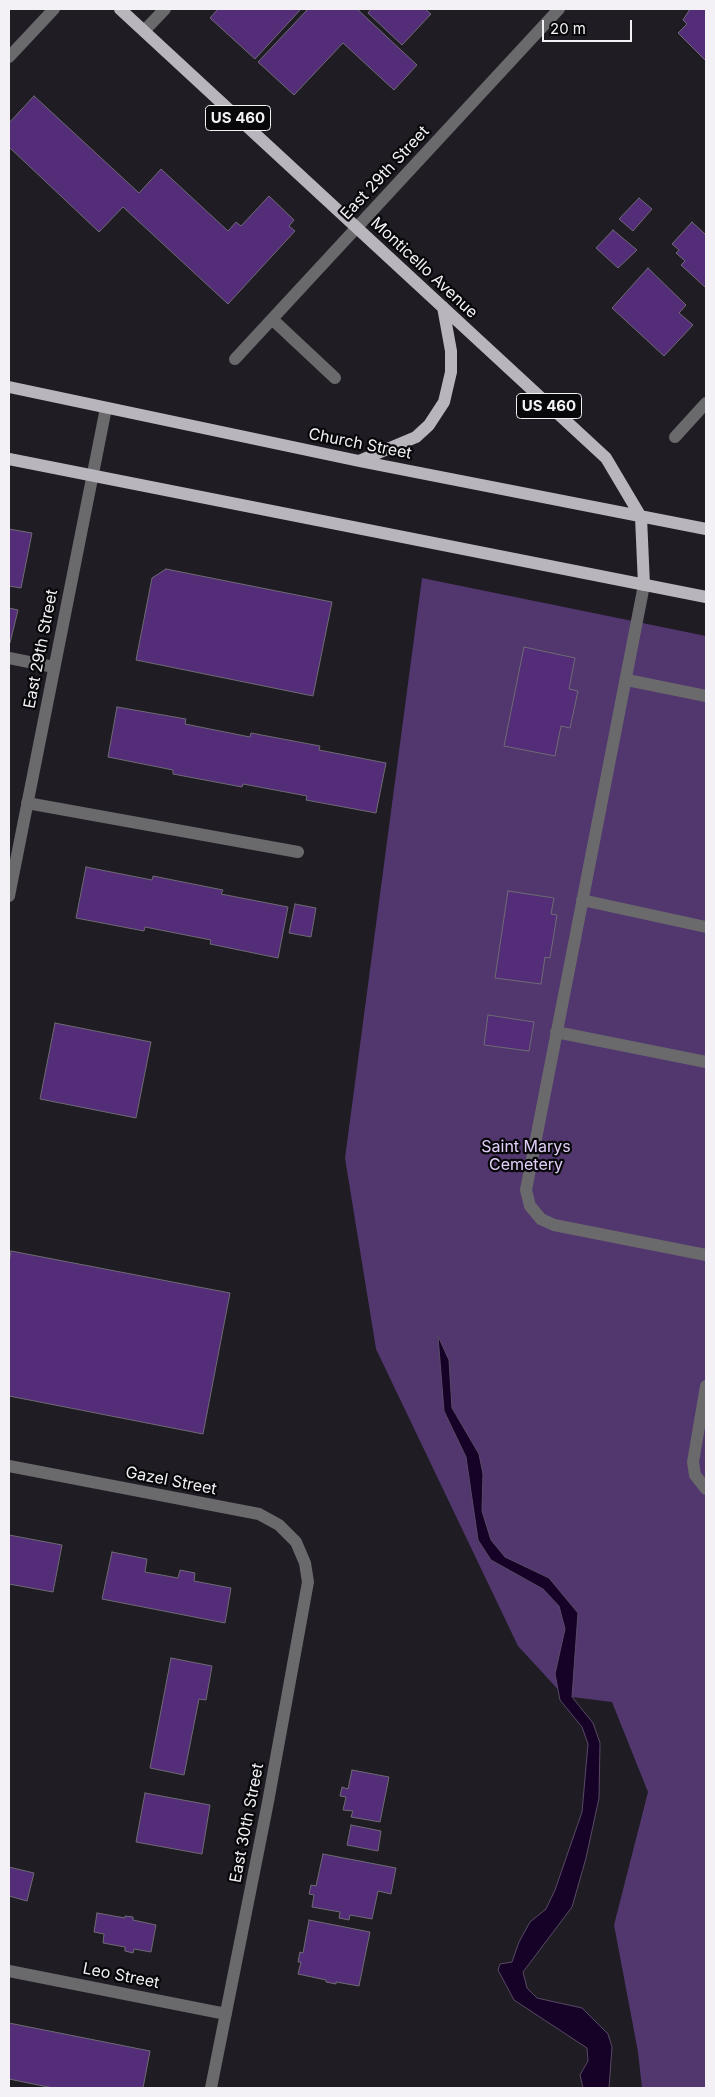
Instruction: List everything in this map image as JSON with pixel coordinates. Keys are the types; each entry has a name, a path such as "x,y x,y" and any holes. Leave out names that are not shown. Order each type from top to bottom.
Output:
{"main road":[{"name":"Monticello Avenue","path":"120,9 606,458 642,517 644,585"},
{"path":"359,461 416,437 429,425 444,402 451,372 451,351 443,307"},
{"name":"Church Street","path":"9,387 359,461 706,529"},
{"path":"9,459 706,597"}],"street":[{"path":"9,58 54,9"},
{"path":"144,31 165,9"},
{"name":"East 29th Street","path":"235,359 559,9"},
{"path":"272,319 335,378"},
{"path":"675,438 706,403"},
{"name":"East 29th Street","path":"9,896 106,408"},
{"path":"644,585 627,680 526,1190 530,1206 541,1219 554,1225 706,1255"},
{"path":"9,658 54,667"},
{"path":"627,680 706,696"},
{"path":"27,803 298,852"},
{"path":"582,900 706,927"},
{"path":"556,1032 706,1062"},
{"path":"706,1386 693,1462 695,1475 706,1489"},
{"name":"Gazel Street","path":"9,1466 259,1514 280,1525 296,1542 306,1563"},
{"name":"East 30th Street","path":"211,2088 268,1802 308,1582 306,1563"},
{"name":"Leo Street","path":"9,1971 226,2014"}],"green space":[{"name":"Saint Marys Cemetery","path":"422,578 706,636 706,2088 642,2088 638,2052 614,1925 648,1792 612,1702 564,1696 518,1646 376,1349 345,1158"}],"shaded area":[{"path":"438,1336 449,1360 452,1408 479,1454 483,1474 482,1511 491,1540 505,1557 549,1578 578,1613 572,1697 593,1723 600,1743 599,1798 586,1858 572,1907 523,1972 527,1988 537,1998 582,2008 608,2034 612,2047 609,2088 583,2088 580,2075 588,2061 587,2048 514,2000 498,1970 500,1964 512,1962 519,1942 530,1922 546,1909 555,1890 582,1812 588,1744 582,1727 560,1700 555,1674 565,1629 559,1606 543,1589 491,1560 478,1540 466,1457 444,1411"}],"building":[{"path":"218,9 301,9 255,59 210,18"},
{"path":"308,9 357,9 417,65 394,90 343,43 294,95 258,62"},
{"path":"371,9 425,9 431,14 402,45 368,13"},
{"path":"690,9 706,9 706,61 678,33 687,24 683,20"},
{"path":"34,96 139,193 161,169 228,231 236,222 241,226 269,196 294,220 289,226 295,231 228,304 123,207 99,232 9,147 9,123"},
{"path":"639,198 652,209 633,231 619,219"},
{"path":"692,222 706,235 706,288 681,265 685,261 676,253 679,250 672,244"},
{"path":"613,230 637,250 618,268 596,248"},
{"path":"648,268 686,305 679,313 693,325 664,356 612,308"},
{"path":"9,529 32,533 21,588 9,586"},
{"path":"166,569 332,602 313,696 136,660 152,578"},
{"path":"9,608 18,610 10,643 9,643"},
{"path":"524,647 575,658 569,689 578,691 570,728 561,726 555,756 504,746"},
{"path":"117,707 186,719 185,724 250,737 251,733 320,746 319,750 386,763 376,813 306,800 307,796 243,784 242,787 173,774 173,770 108,757"},
{"path":"86,867 152,880 153,876 223,890 221,894 288,907 278,958 210,944 211,940 145,927 144,931 76,918"},
{"path":"508,891 554,898 551,914 557,915 550,958 545,957 541,984 495,978"},
{"path":"295,904 316,908 311,937 289,933"},
{"path":"488,1015 534,1022 529,1051 484,1045"},
{"path":"55,1023 151,1042 136,1118 40,1099"},
{"path":"11,1251 230,1293 203,1434 9,1396 9,1263"},
{"path":"9,1535 62,1545 53,1592 9,1584"},
{"path":"112,1552 147,1559 145,1572 178,1578 180,1570 195,1573 194,1581 231,1588 225,1623 102,1599"},
{"path":"171,1658 212,1666 206,1700 199,1699 184,1775 150,1768"},
{"path":"352,1770 389,1777 380,1822 351,1817 353,1811 343,1810 346,1797 340,1796 342,1787 348,1789"},
{"path":"145,1793 210,1805 202,1854 136,1842"},
{"path":"351,1825 381,1831 378,1851 347,1845"},
{"path":"323,1854 396,1868 391,1894 378,1891 372,1919 350,1915 349,1920 339,1918 340,1912 312,1907 314,1895 309,1894 311,1885 316,1886"},
{"path":"9,1867 34,1873 27,1901 9,1896"},
{"path":"97,1913 125,1918 125,1916 133,1917 133,1920 156,1925 151,1952 134,1949 133,1953 125,1951 125,1947 103,1943 104,1934 94,1932"},
{"path":"309,1920 370,1932 359,1986 336,1982 336,1984 298,1974 301,1962 298,1962 300,1952 303,1953"},
{"path":"9,2023 150,2051 143,2088 53,2088 9,2079"}]}
